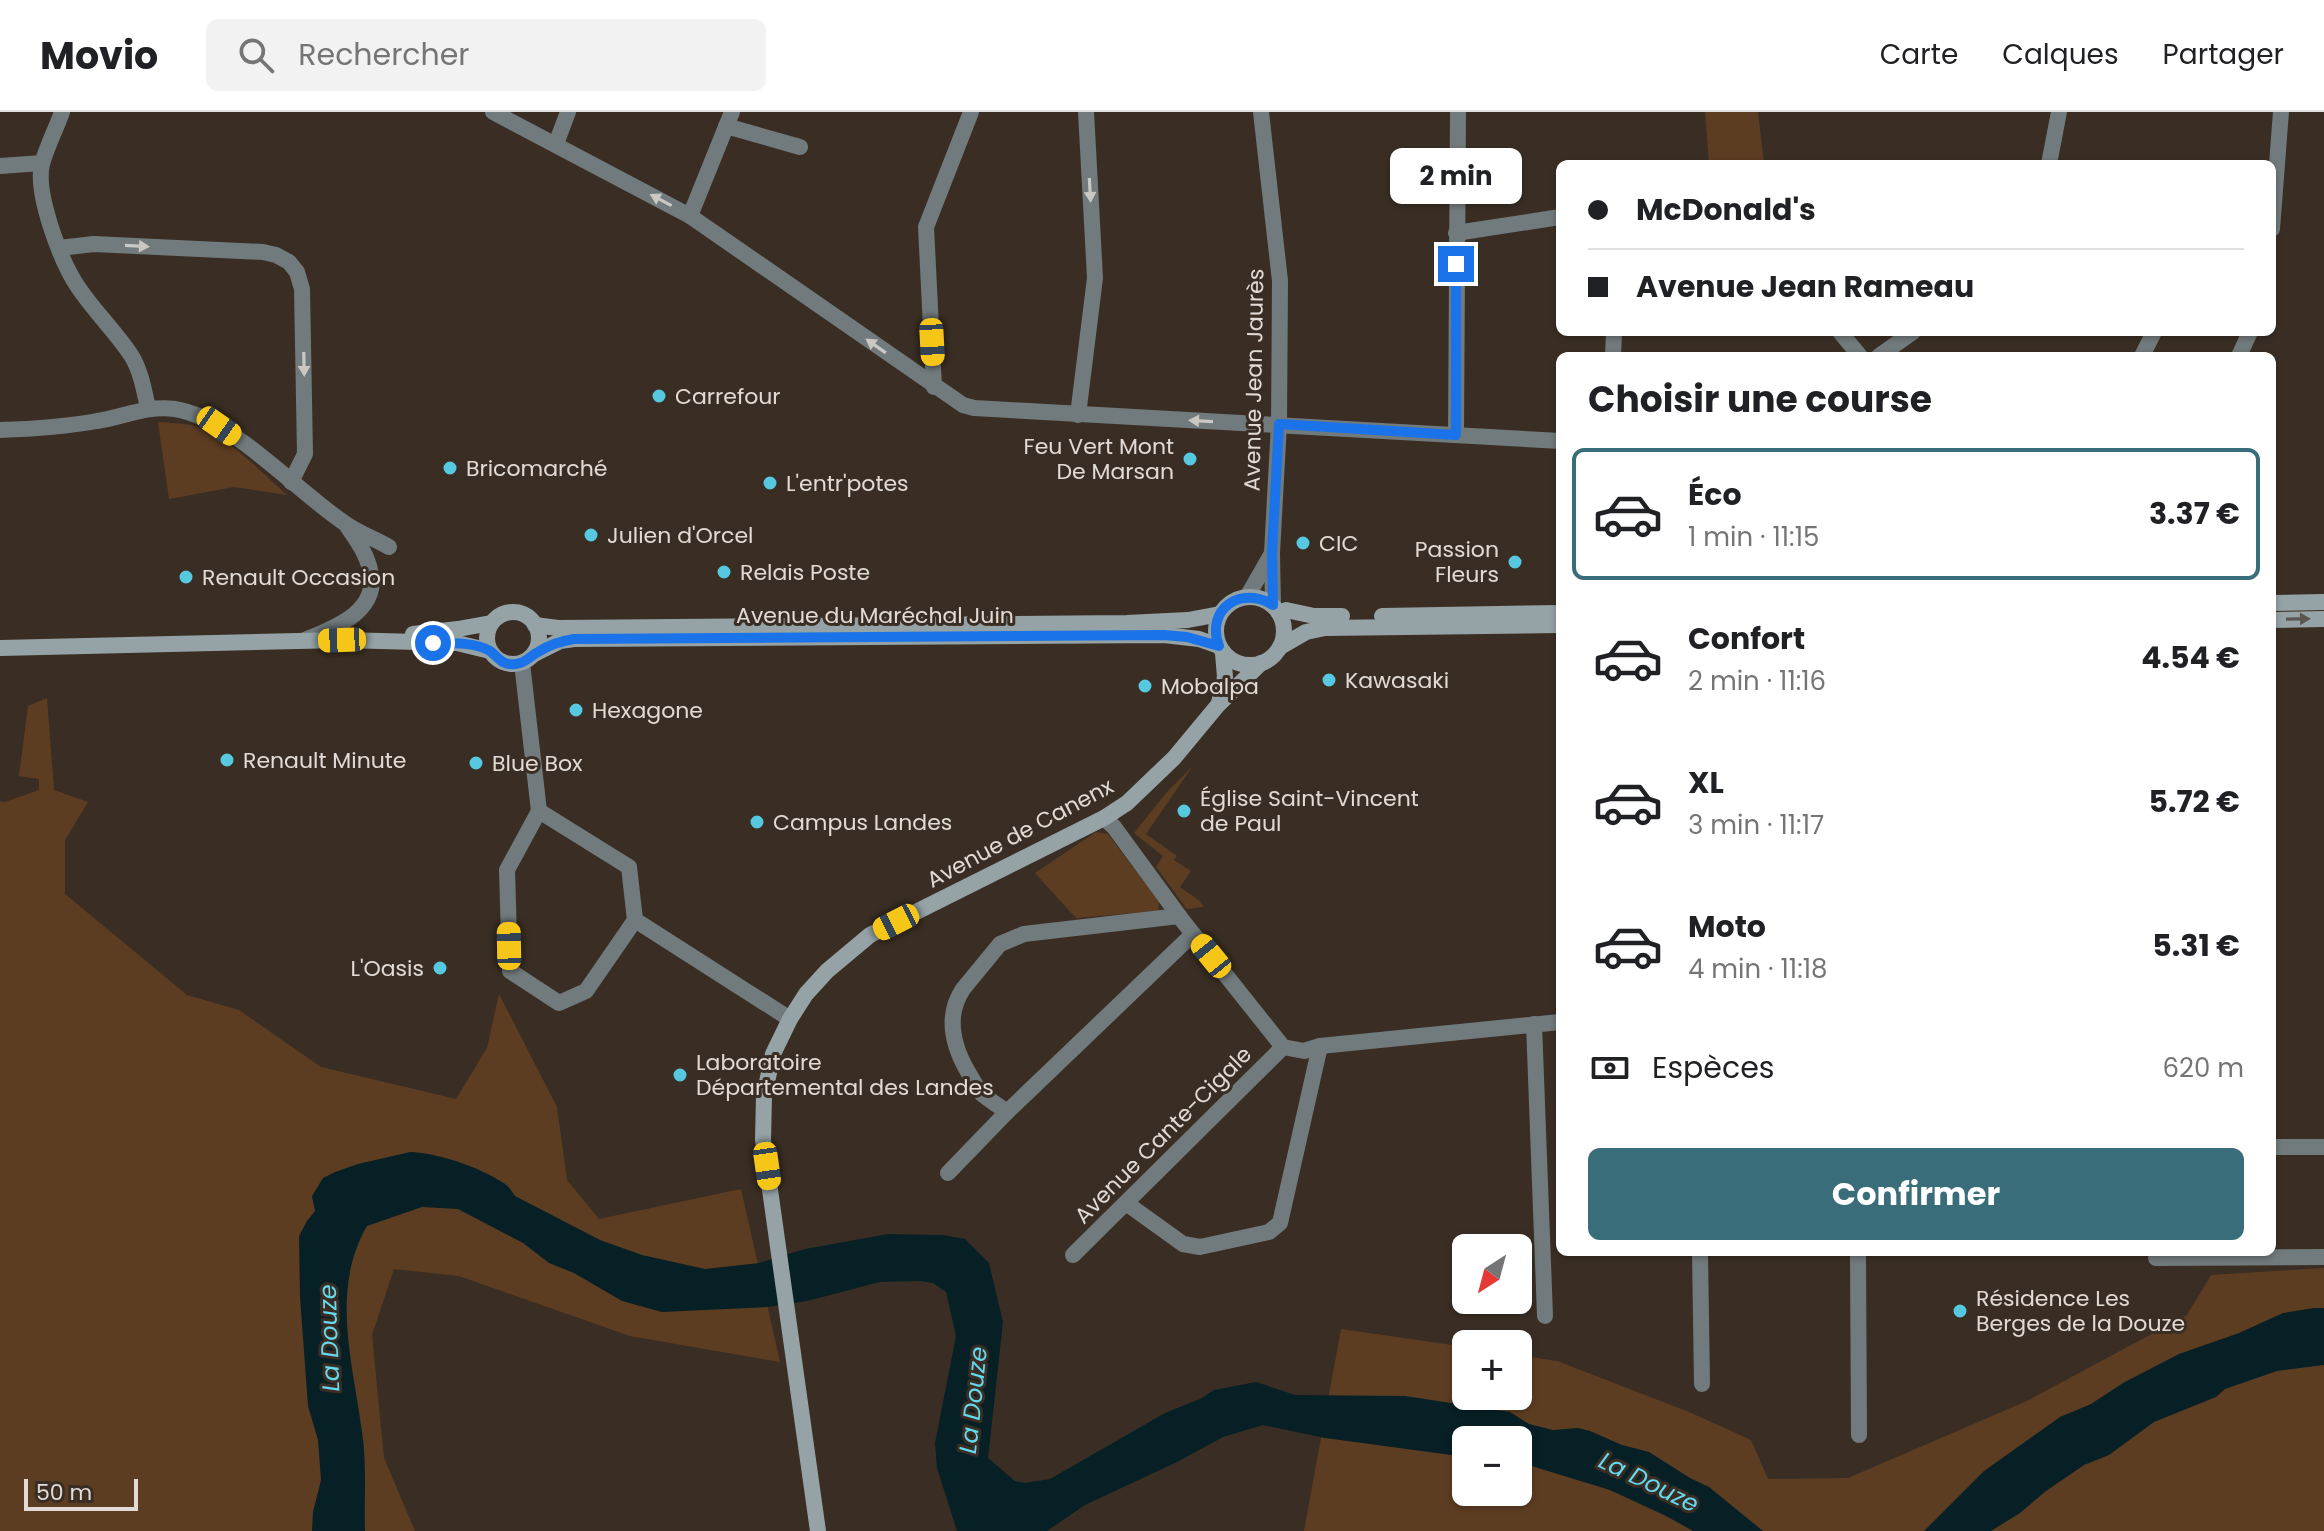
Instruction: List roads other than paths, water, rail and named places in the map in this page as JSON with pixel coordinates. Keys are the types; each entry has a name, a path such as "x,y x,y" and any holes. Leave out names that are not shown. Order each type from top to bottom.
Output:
{"main road":[{"path":"1218,705 1225,677 1215,630 1220,614 1236,599 1256,597 1276,609 1326,617 1556,613"},
{"path":"2276,603 2324,602"},
{"path":"1276,609 1284,630 1280,647"},
{"path":"512,612 524,615 535,625 539,640 528,658 507,664 500,662 490,651 486,637 491,623 500,615 512,612"},
{"name":"Avenue du Maréchal Juin","path":"535,625 563,628 1127,623 1206,618 1220,614"},
{"path":"2276,620 2324,619"},
{"path":"0,648 342,640 491,623"},
{"path":"1221,650 1230,659 1245,665 1261,663 1306,632 1325,628 1556,625"},
{"name":"Avenue du Maréchal Juin","path":"528,658 560,641 606,639 1164,635 1187,637 1221,650"},
{"path":"342,640 457,643 490,651"},
{"name":"Avenue de Canenx","path":"818,1531 763,1140 764,1096 773,1054 790,1019 806,994 827,971 870,935 1104,818 1127,803 1174,758 1218,705 1261,663"}],"street":[{"path":"62,112 42,163 45,206 59,248 77,285 131,355 142,381 148,408"},
{"path":"493,112 690,216 934,387 974,408 1556,441"},
{"path":"556,144 568,112"},
{"path":"934,387 926,227 971,112"},
{"path":"1078,415 1095,278 1086,112"},
{"name":"Avenue Jean Jaurès","path":"1261,112 1280,281 1279,424 1272,553 1276,609"},
{"path":"1456,435 1458,112"},
{"path":"2050,160 2059,112"},
{"path":"2276,168 2281,112"},
{"path":"690,216 729,119 800,147"},
{"path":"0,166 42,163"},
{"path":"1456,233 1556,218"},
{"path":"59,248 94,244 263,252 289,262 297,272 302,289 305,454 291,482"},
{"path":"1843,336 1857,352"},
{"path":"1885,352 1907,336"},
{"path":"0,430 52,429 102,421 148,408 175,409 200,416 232,435 347,524 389,547"},
{"path":"302,642 342,624 367,600 372,583 370,569 347,524"},
{"name":"Avenue Jean Jaurès","path":"1247,597 1272,553"},
{"path":"528,658 530,728 539,811 629,867 635,920 586,991 559,1003 510,971 507,870 539,811"},
{"path":"1104,818 1283,1047 1312,1048 1556,1022"},
{"path":"1007,1112 980,1092 961,1060 952,1018 958,996 1000,944 1024,934 1179,916"},
{"path":"635,920 790,1019"},
{"path":"948,1173 1007,1112 1193,934"},
{"path":"1534,1024 1545,1316"},
{"name":"Avenue Cante-Cigale","path":"1073,1255 1283,1047"},
{"path":"1126,1203 1183,1244 1200,1247 1269,1232 1280,1223 1312,1048"},
{"path":"2276,1147 2324,1147"},
{"path":"1700,1256 1702,1384"},
{"path":"1858,1256 1859,1435"},
{"path":"2156,1258 2222,1256"},
{"path":"2276,1256 2324,1257"}],"water":[{"name":"La Douze","path":"410,1152 445,1158 482,1171 506,1185 515,1196 600,1240 642,1255 705,1269 759,1263 805,1249 888,1234 943,1235 965,1239 989,1263 1003,1322 988,1458 1015,1481 1025,1483 1050,1479 1165,1413 1214,1390 1256,1382 1295,1395 1405,1396 1452,1403 1452,1410 1510,1412 1529,1424 1553,1430 1578,1428 1590,1431 1622,1445 1649,1452 1709,1487 1763,1531 1693,1531 1610,1490 1532,1466 1532,1426 1452,1426 1452,1455 1325,1438 1263,1425 1223,1437 1085,1505 1047,1531 957,1531 937,1468 935,1443 956,1336 946,1292 933,1283 880,1282 807,1301 768,1307 662,1312 622,1301 574,1273 549,1263 523,1243 458,1209 422,1207 367,1226 349,1275 347,1327 364,1444 365,1531 312,1531 321,1480 318,1440 308,1406 299,1236 315,1211 312,1196 323,1178 358,1164"},
{"path":"2324,1308 2324,1365 2277,1371 2225,1389 2216,1397 2154,1422 2109,1455 2084,1465 1991,1531 1924,1531 1984,1471 2060,1417 2091,1404 2123,1383 2179,1354 2239,1333 2283,1313"}],"place":[{"name":"Carrefour","path":"659,396"},
{"name":"Feu Vert Mont De Marsan","path":"1190,459"},
{"name":"Bricomarché","path":"450,468"},
{"name":"L'entr'potes","path":"770,483"},
{"name":"Julien d'Orcel","path":"591,535"},
{"name":"CIC","path":"1303,543"},
{"name":"Passion Fleurs","path":"1515,562"},
{"name":"Relais Poste","path":"724,572"},
{"name":"Renault Occasion","path":"186,577"},
{"name":"Kawasaki","path":"1329,680"},
{"name":"Mobalpa","path":"1145,686"},
{"name":"Hexagone","path":"576,710"},
{"name":"Renault Minute","path":"227,760"},
{"name":"Blue Box","path":"476,763"},
{"name":"Église Saint-Vincent de Paul","path":"1184,811"},
{"name":"Campus Landes","path":"757,822"},
{"name":"L'Oasis","path":"440,968"},
{"name":"Laboratoire Départemental des Landes","path":"680,1075"},
{"name":"Résidence Les Berges de la Douze","path":"1960,1311"}]}
